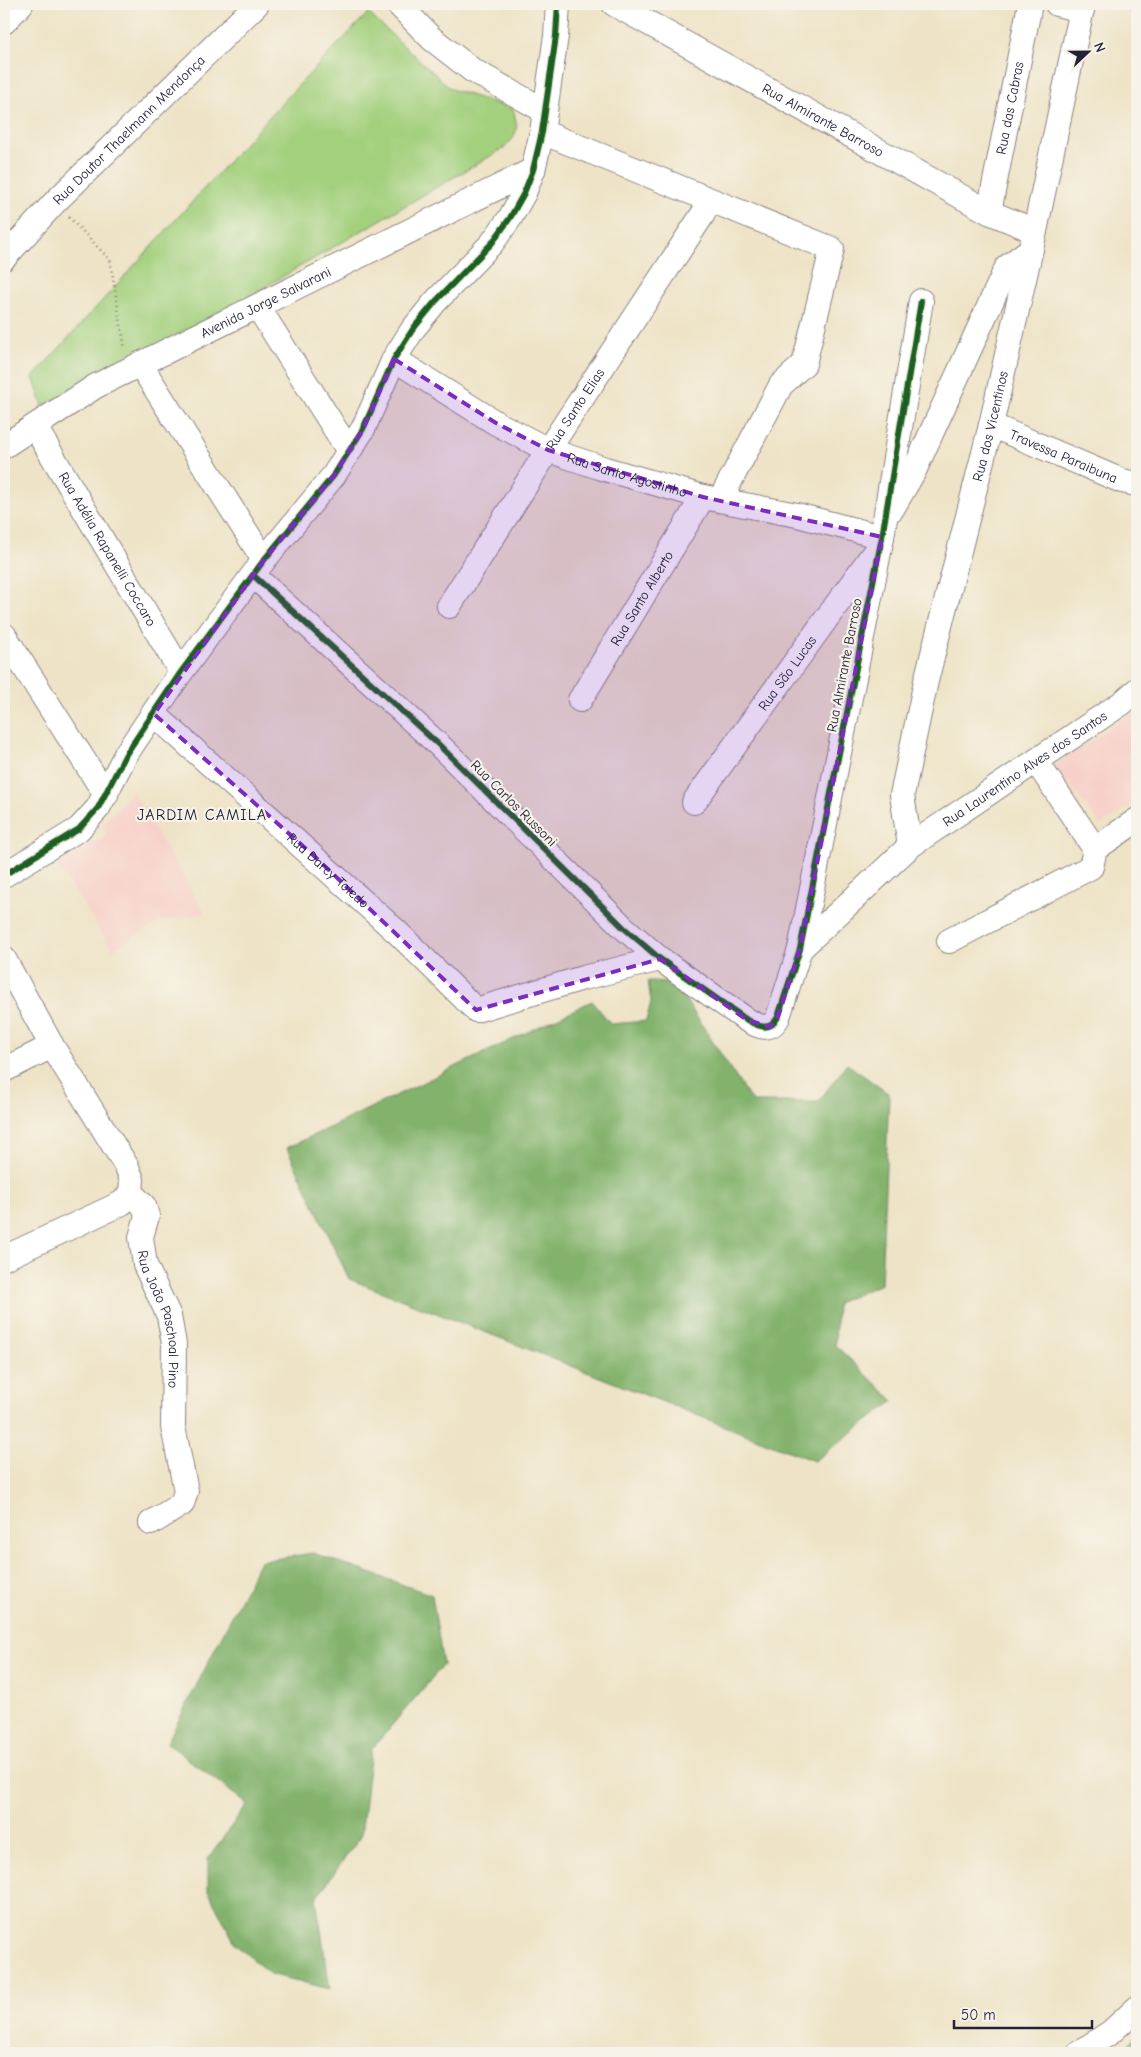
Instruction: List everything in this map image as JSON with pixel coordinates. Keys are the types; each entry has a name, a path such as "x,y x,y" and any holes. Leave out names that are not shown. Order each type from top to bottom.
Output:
{"street":[{"path":"4,22 21,4"},
{"name":"Rua Doutor Thaelmann Mendonça","path":"4,258 55,202 257,4"},
{"path":"398,4 431,38 544,122"},
{"path":"4,875 79,829 98,808 126,754 181,672 259,568 334,474 363,429 394,359 413,328 435,302 492,243 514,210 524,193 533,170 544,122 556,36 558,4"},
{"name":"Rua Almirante Barroso","path":"614,4 989,212 1033,240"},
{"name":"Rua das Cabras","path":"989,212 1030,4"},
{"path":"1057,4 1082,7"},
{"name":"Rua dos Vicentinos","path":"910,846 902,795 926,681 991,425 1033,240 1082,7"},
{"name":"Rua Santo Alberto","path":"544,122 832,249 804,364 781,385 711,499 580,700"},
{"name":"Avenida Jorge Salvarani","path":"4,446 96,386 533,170"},
{"name":"Rua Santo Elias","path":"448,606 703,214"},
{"path":"882,535 914,470 1007,267 1033,240"},
{"name":"Rua Almirante Barroso","path":"770,1027 775,1024 778,1017 800,949 882,535 921,301"},
{"path":"258,307 349,451"},
{"name":"Rua Santo Agostinho","path":"394,359 496,423 548,450 605,469 711,499 797,515 882,535"},
{"name":"Rua Carlos Russoni","path":"134,367 259,568 623,927 660,959 747,1020 758,1027 770,1027"},
{"name":"Travessa Paraibuna","path":"991,425 1122,480 1137,484"},
{"name":"Rua Adélia Rapanelli Coccaro","path":"35,427 181,672"},
{"name":"Rua São Lucas","path":"694,802 882,535"},
{"path":"4,635 106,795"},
{"name":"Rua Laurentino Alves dos Santos","path":"800,949 910,846 1122,703 1137,690"},
{"name":"Rua Darcy Toledo","path":"154,714 397,932 476,1010 583,978 660,959"},
{"path":"1036,761 1095,849"},
{"path":"949,941 1091,867 1095,849 1137,820"},
{"path":"4,958 52,1046 127,1167 132,1180 131,1193 122,1203 4,1258"},
{"path":"4,1070 52,1046"},
{"name":"Rua João Paschoal Pino","path":"131,1193 144,1206 147,1216 141,1238 145,1265 169,1316 174,1344 173,1427 186,1491 182,1504 151,1523"},
{"path":"1079,2053 1111,2032 1137,2008"}],"path":[{"path":"55,202 110,260 134,367"}],"highlighted area":[{"path":"394,359 496,423 548,450 703,497 882,537 800,949 778,1017 770,1027 747,1020 660,959 476,1010 312,854 154,714 264,560 334,475 363,429"}],"shaded area":[{"path":"1137,709 1137,800 1101,825 1054,765"},
{"path":"132,791 205,913 161,921 113,950 57,865 107,835 101,827"}],"green space":[{"path":"368,13 451,89 513,109 516,132 511,141 501,150 251,295 43,406 33,377 279,106"},
{"path":"648,981 674,982 752,1102 818,1102 847,1064 889,1094 881,1284 837,1303 835,1345 894,1401 814,1461 349,1279 287,1148 592,1001 611,1024 646,1021 651,1002"},
{"path":"313,1553 432,1595 443,1665 371,1750 361,1836 316,1898 330,1989 270,1974 236,1945 208,1891 208,1859 247,1804 167,1743 260,1561"},
{"path":"1137,2037 1137,2053 1117,2053"}],"cycle path":[{"path":"4,875 79,829 98,808 126,754 181,672 264,560 334,475 363,429 394,359 413,329 435,302 492,243 510,218 524,193 533,170 542,132 556,36 558,4"},
{"path":"254,576 439,745 623,927 660,959 747,1020 764,1027 771,1025 778,1017 800,949 882,537 921,301"}],"district":[{"name":"JARDIM CAMILA","path":"202,814"}]}
